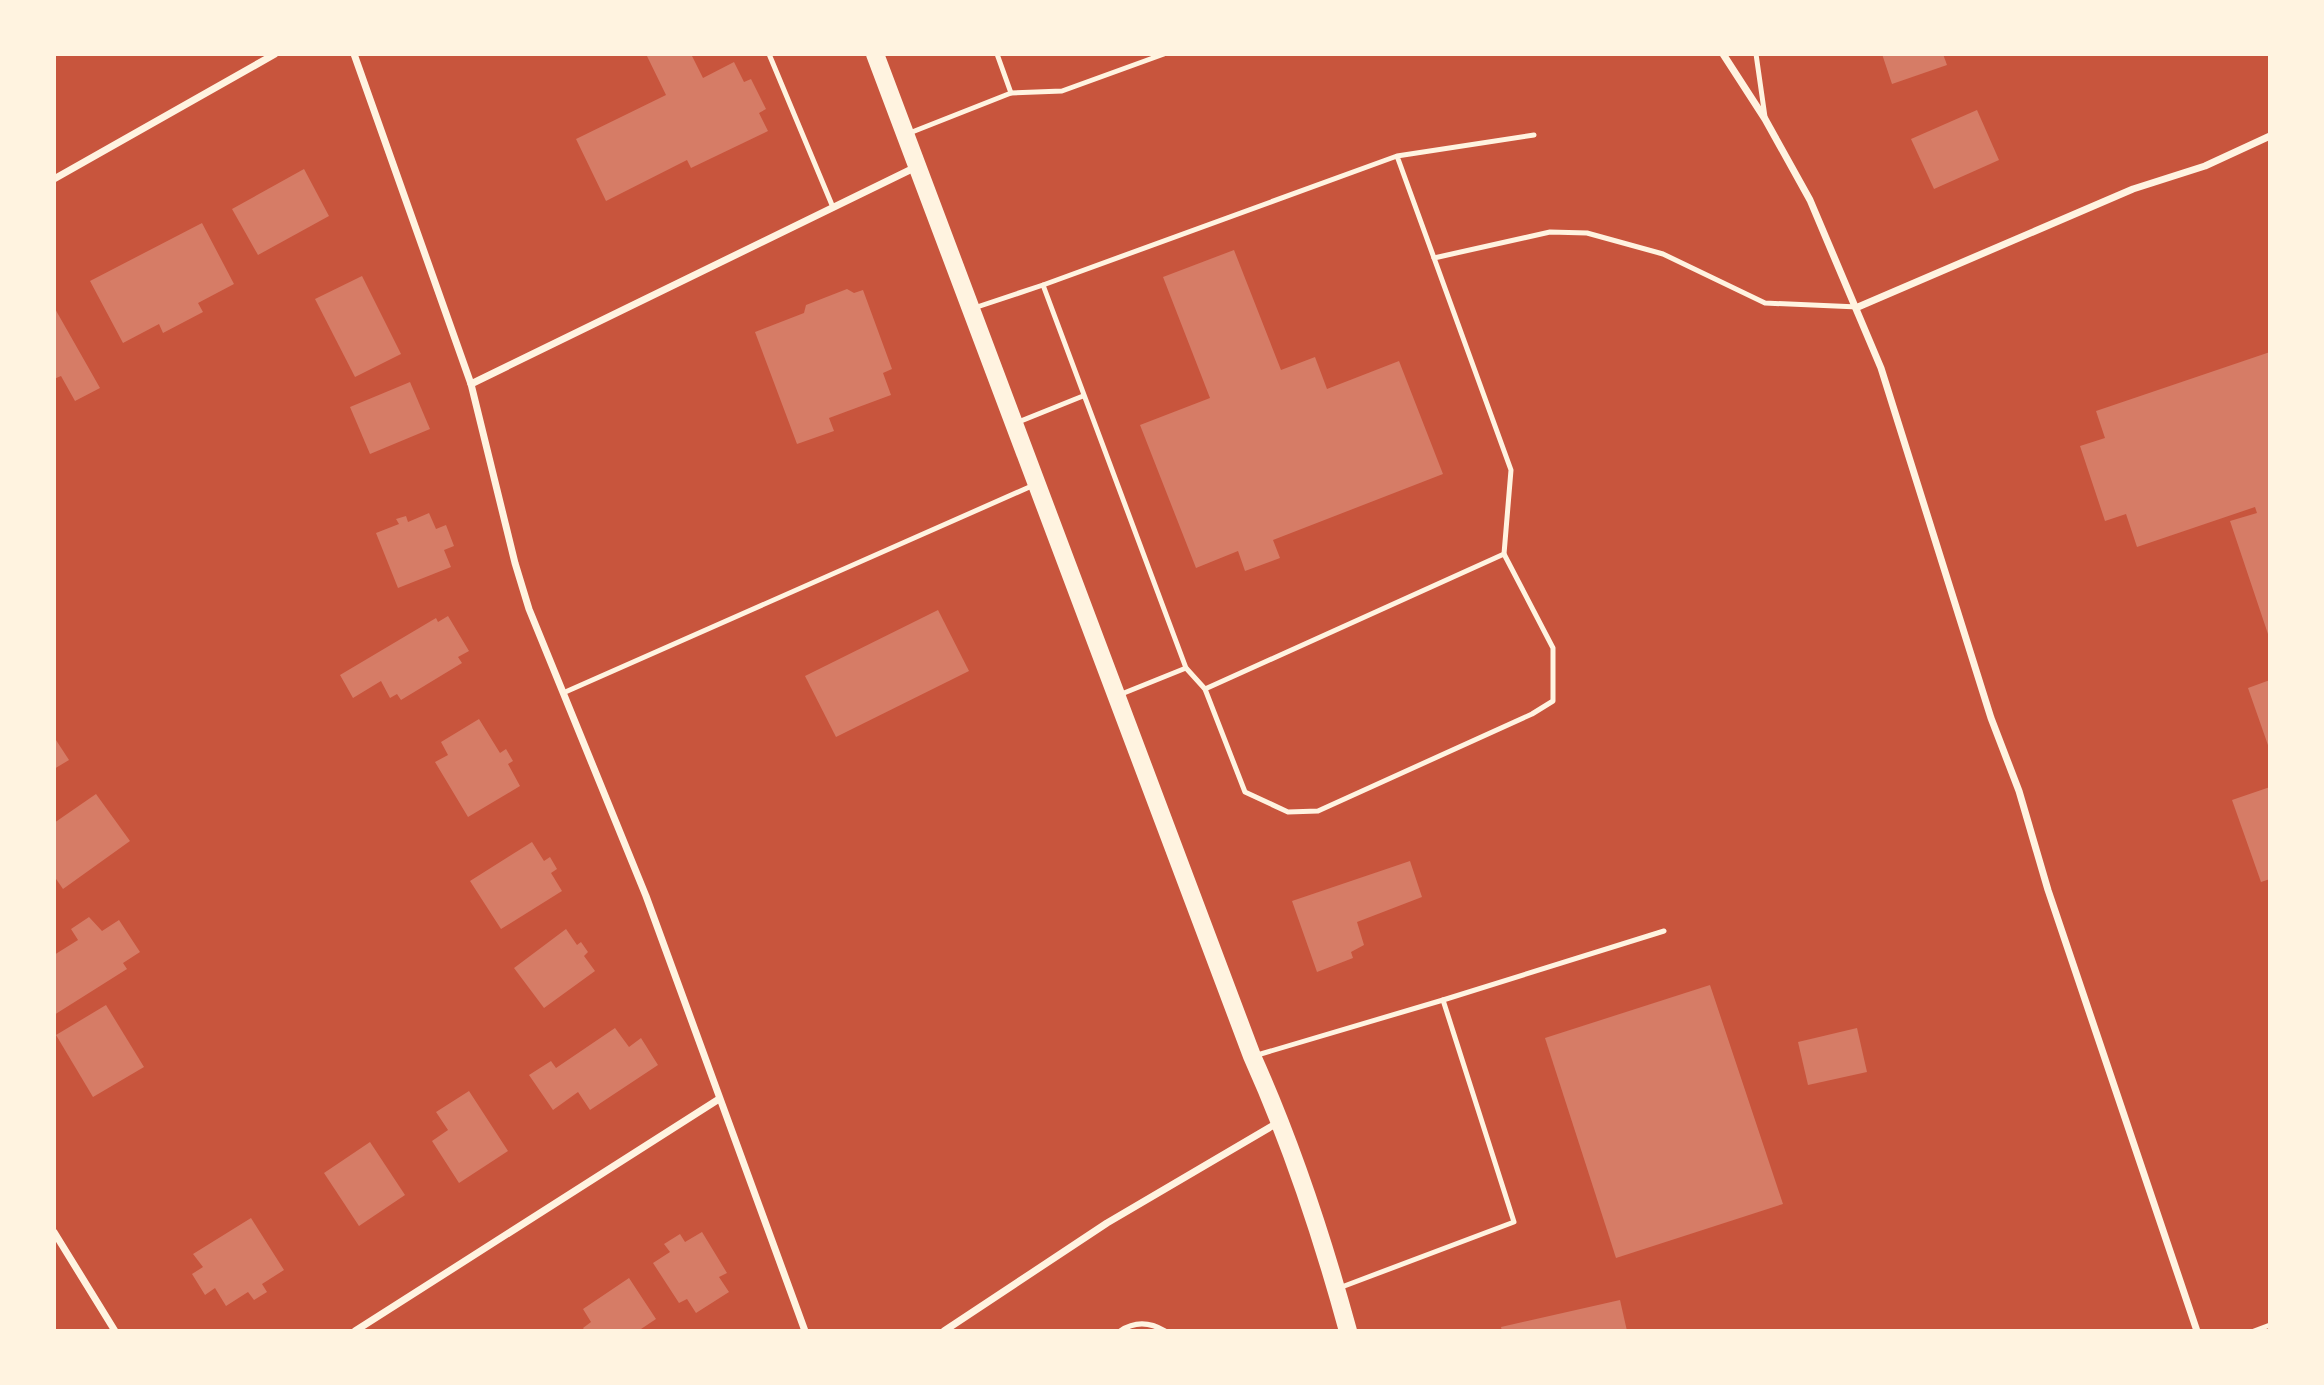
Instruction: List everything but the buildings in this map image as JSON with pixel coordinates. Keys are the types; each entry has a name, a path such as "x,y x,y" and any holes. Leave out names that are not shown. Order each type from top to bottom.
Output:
{"main road":[{"path":"875,54 1252,1056 1281,1121 1348,1331"}],"street":[{"path":"54,178 275,54"},
{"path":"354,54 471,384 529,609 646,896 805,1331"},
{"path":"1723,54 1765,119 1810,200 1858,307 1881,368 1987,705 2019,791 2048,890 2197,1331"},
{"path":"1858,307 2108,199 2205,166 2270,136"},
{"path":"471,384 832,205 916,167"},
{"path":"355,1331 719,1099"},
{"path":"944,1331 1107,1223 1281,1121"},
{"path":"54,1232 115,1331"}],"lane":[{"path":"769,54 832,205"},
{"path":"997,54 1011,93"},
{"path":"904,135 944,117 1011,93 1062,91 1164,54"},
{"path":"1756,54 1765,119"},
{"path":"971,309 1397,156 1534,135"},
{"path":"1043,285 1186,668 1205,689 1245,792 1288,812 1318,811 1532,714 1553,701 1553,648 1504,554 1511,470 1397,156"},
{"path":"1434,258 1550,232 1587,233 1663,254 1765,303 1858,307"},
{"path":"1013,424 1083,396"},
{"path":"564,693 1037,484"},
{"path":"1205,689 1504,554"},
{"path":"1116,696 1186,668"},
{"path":"1252,1056 1664,931"},
{"path":"1336,1289 1514,1223 1443,1000"},
{"path":"1120,1331 1128,1325 1151,1323 1165,1331"},
{"path":"2254,1331 2270,1325"}]}
